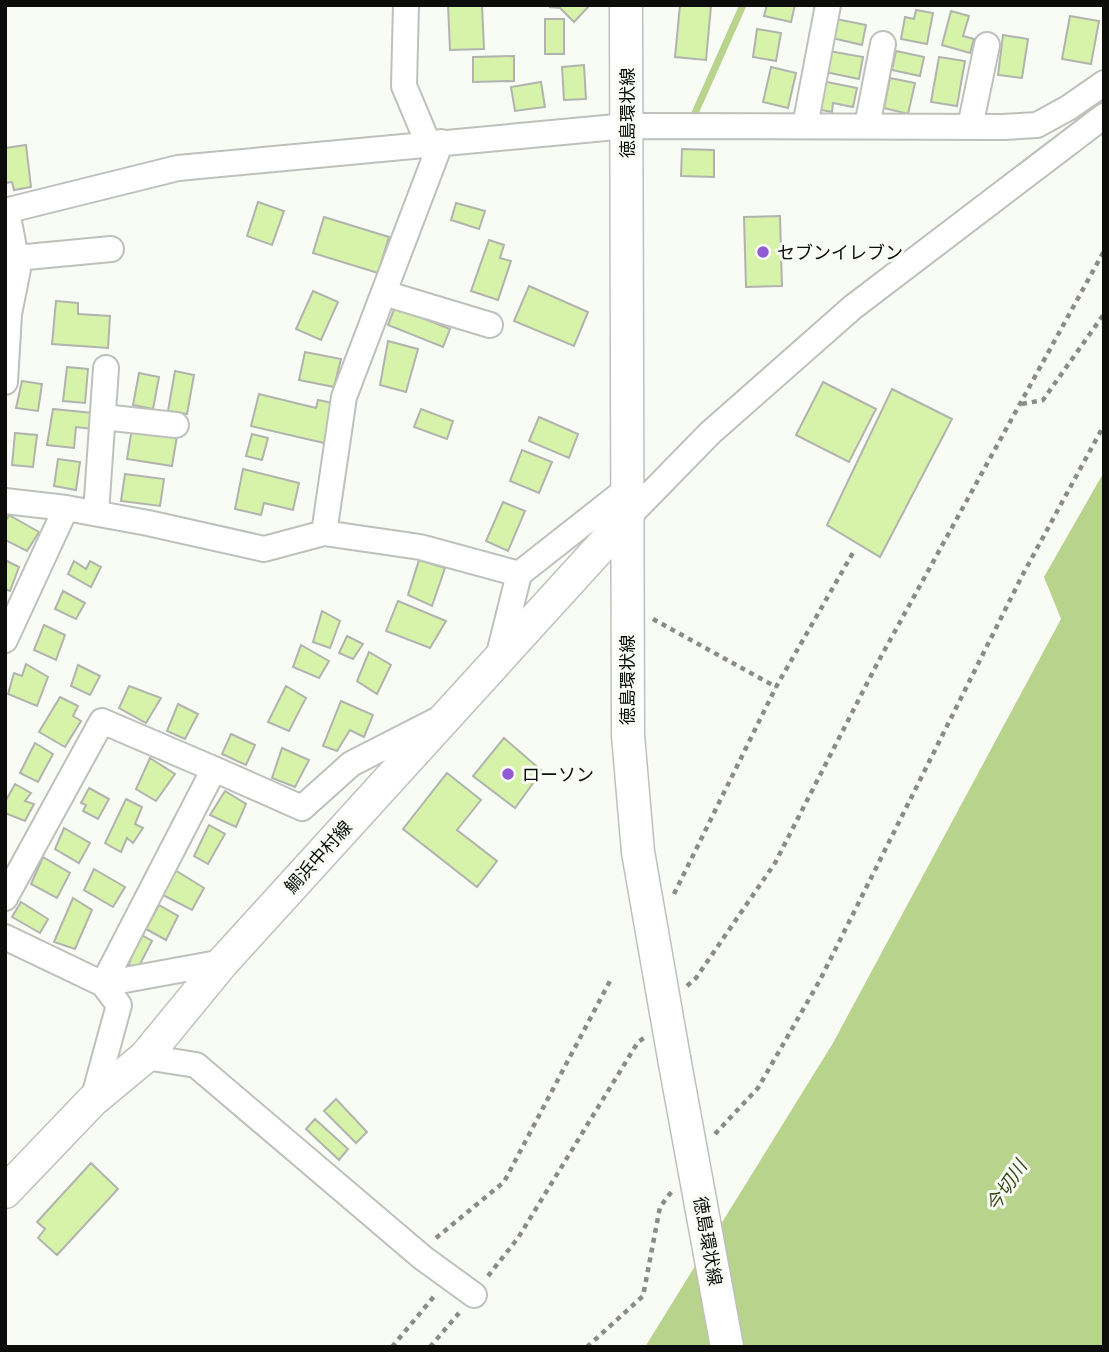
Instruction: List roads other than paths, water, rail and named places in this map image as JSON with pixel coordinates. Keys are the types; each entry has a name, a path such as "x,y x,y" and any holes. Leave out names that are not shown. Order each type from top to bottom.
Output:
{"main road":[{"name":"徳島環状線","path":"626,5 628,735 638,852 727,1347"},
{"name":"鯛浜中村線","path":"5,1192 93,1100 145,1057 223,962 498,658 628,503"}],"street":[{"path":"324,533 344,397 384,293 435,142 404,86 406,5"},
{"path":"805,126 828,5"},
{"path":"867,126 883,44"},
{"path":"971,127 987,45"},
{"path":"5,382 9,314 18,269 6,211 177,168 435,142 627,126 1037,125 1104,83"},
{"path":"498,658 519,574 628,503 853,307 1104,116"},
{"path":"16,258 111,249"},
{"path":"384,293 491,325"},
{"path":"96,513 106,368"},
{"path":"103,417 176,425"},
{"path":"5,501 96,513 264,549 324,533 420,547 519,574"},
{"path":"5,640 66,508"},
{"path":"5,898 102,721 302,807 351,764 446,715"},
{"path":"103,984 214,769"},
{"path":"5,937 103,984 119,1005 93,1100"},
{"path":"103,984 223,962"},
{"path":"145,1057 196,1065 418,1253 474,1295"}],"water":[{"name":"今切川","path":"1104,472 1104,1347 645,1347 833,1043 1061,619 1044,577"}],"waterway":[{"path":"695,113 743,5"}],"place":[{"name":"セブンイレブン","path":"763,252"},
{"name":"ローソン","path":"508,774"}]}
